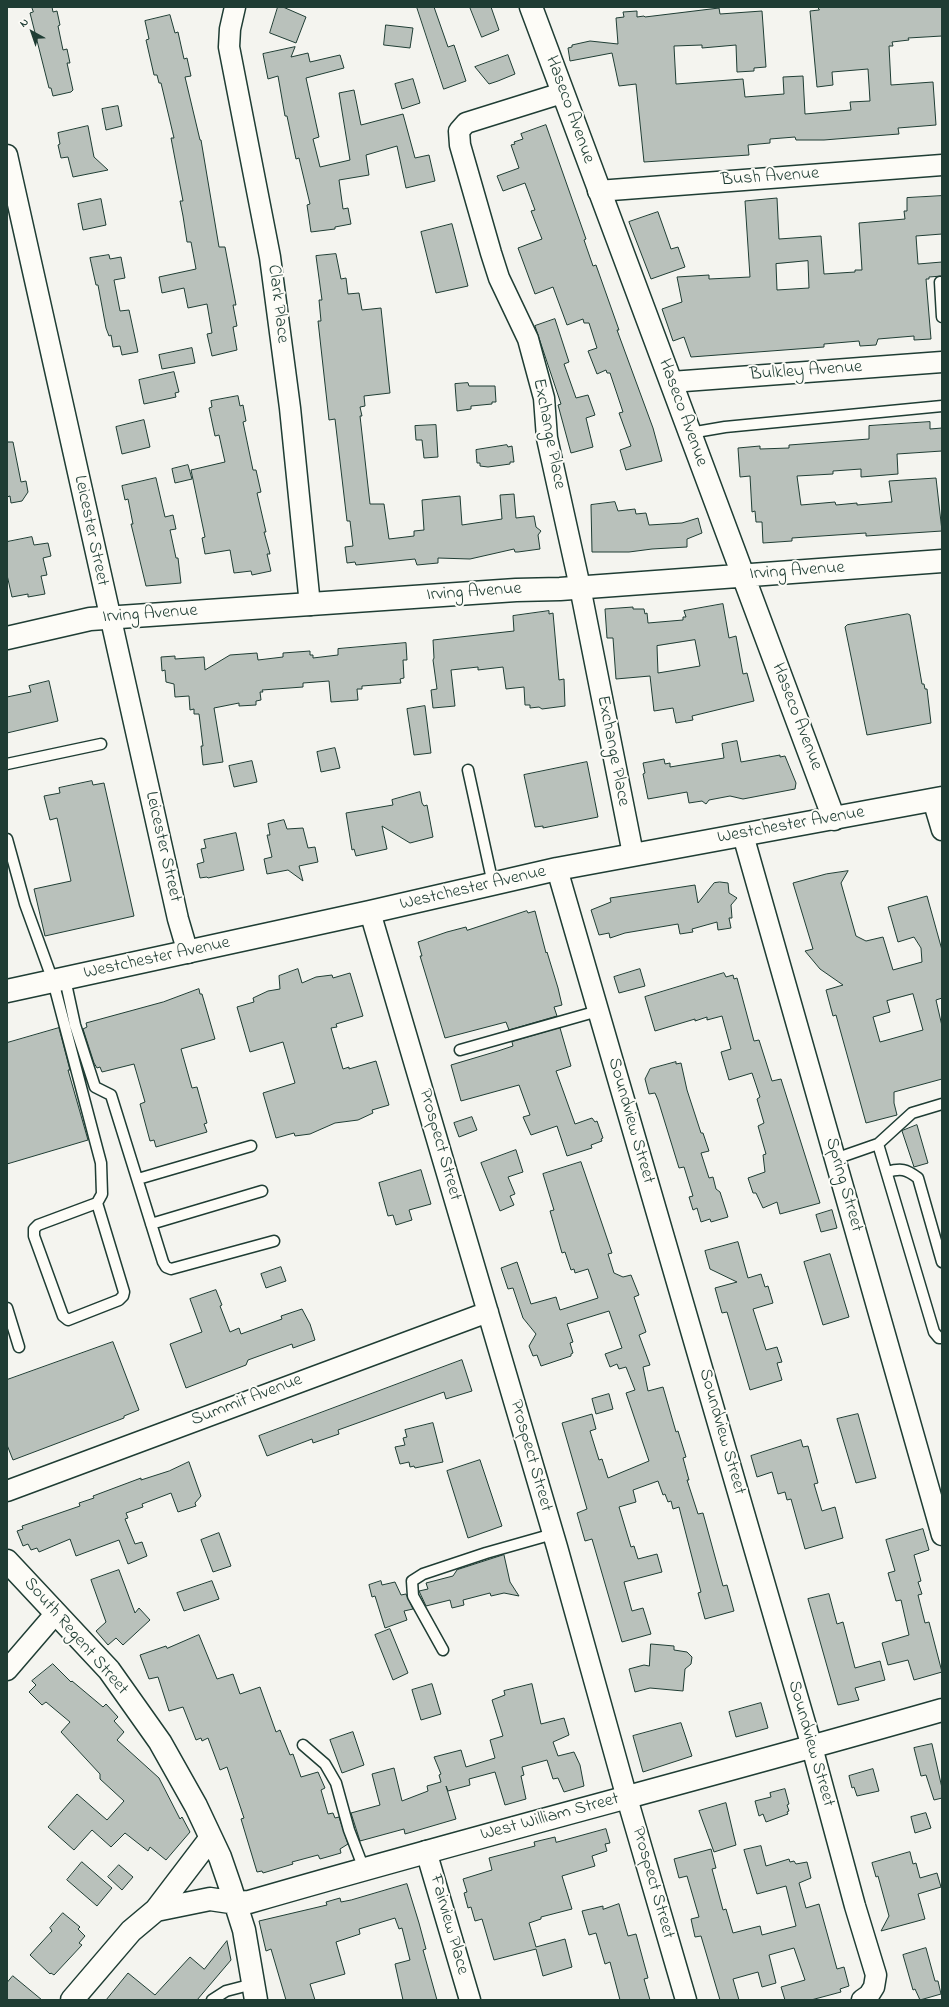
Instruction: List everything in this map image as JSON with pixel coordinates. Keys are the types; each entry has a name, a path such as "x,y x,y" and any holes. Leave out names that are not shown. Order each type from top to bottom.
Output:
{"street":[{"name":"Clark Place","path":"235,7 230,29 229,47 270,257 290,408 310,605"},
{"name":"Haseco Avenue","path":"531,7 598,191 834,819"},
{"name":"Exchange Place","path":"562,93 466,123 459,132 460,144 499,278 528,339 544,398 547,438 580,587 632,854"},
{"name":"Leicester Street","path":"7,155 109,618 178,919 188,953"},
{"name":"Bush Avenue","path":"598,191 942,165"},
{"name":"Bulkley Avenue","path":"671,382 942,362"},
{"name":"Irving Avenue","path":"7,638 90,619 742,576 942,561"},
{"name":"Westchester Avenue","path":"7,991 188,953 557,869 632,854 834,819 938,799"},
{"path":"938,799 942,830"},
{"name":"Spring Street","path":"743,835 942,1535"},
{"name":"Soundview Street","path":"557,869 812,1747 855,1906 876,1975 874,1987 865,1997"},
{"name":"Prospect Street","path":"370,912 553,1534 627,1798 686,2000"},
{"name":"Summit Avenue","path":"7,1492 488,1312"},
{"name":"South Regent Street","path":"7,1561 109,1670 160,1742 196,1806 210,1839 220,1857 237,1903 244,1930 254,1992"},
{"path":"7,1670 56,1614"},
{"name":"West William Street","path":"156,1910 210,1899 237,1903 249,1902 426,1851 627,1798 942,1710"},
{"name":"West William Street","path":"72,2000 131,1931 156,1910 210,1839"},
{"name":"Fairview Place","path":"426,1851 470,2000"}],"lane":[{"path":"940,282 942,317"},
{"path":"690,434 725,427 942,406"},
{"path":"7,764 101,744"},
{"path":"468,770 479,829 493,884"},
{"path":"7,839 25,904 59,980 95,1087 111,1096 163,1262 166,1267 171,1269 274,1241"},
{"path":"59,980 101,1163 102,1194 97,1202 38,1225 34,1229 34,1236 63,1316 68,1320 119,1300 123,1296 124,1292 97,1202"},
{"path":"460,1050 598,1011"},
{"path":"835,1159 878,1144 912,1113 942,1104"},
{"path":"878,1144 934,1332 939,1338 942,1338"},
{"path":"138,1179 250,1146"},
{"path":"887,1172 902,1168 918,1178 942,1262"},
{"path":"151,1224 262,1191"},
{"path":"7,1308 19,1347"},
{"path":"443,1650 413,1596 412,1580 423,1574 479,1555 553,1534"},
{"path":"303,1745 324,1764 336,1784 349,1830 364,1869"},
{"path":"212,2000 226,1991 254,1992"}],"building":[{"path":"32,7 52,7 53,12 57,11 60,25 58,26 63,50 67,49 70,63 67,63 73,90 71,92 53,96 51,88 49,88 30,13 33,12"},
{"path":"278,7 283,7 306,17 296,43 270,33"},
{"path":"417,7 434,7 448,47 454,45 466,81 444,89"},
{"path":"470,7 491,7 499,30 482,37"},
{"path":"818,7 942,7 942,36 908,38 909,40 892,42 893,46 889,46 891,85 933,82 936,125 898,128 899,134 824,140 796,140 795,137 770,139 770,143 748,145 749,155 644,162 636,84 619,86 612,53 570,61 568,48 572,47 572,45 590,41 618,44 616,18 624,17 623,12 637,11 637,17 645,17 719,8 720,14 762,11 766,67 754,68 754,71 737,72 736,45 702,48 702,45 674,46 676,84 743,79 745,97 784,94 783,77 803,76 805,114 851,110 850,102 870,101 868,69 832,72 833,85 817,87 810,11 819,10"},
{"path":"170,15 175,33 178,32 184,59 187,58 191,76 185,77 201,140 219,247 225,247 236,305 233,305 237,326 233,327 237,350 212,356 207,334 212,333 207,304 188,308 184,288 162,293 159,277 196,269 191,242 187,242 180,201 183,201 171,138 174,138 161,83 159,83 157,75 154,75 146,40 149,39 145,21"},
{"path":"386,25 413,28 410,48 384,45"},
{"path":"295,47 291,57 308,53 310,62 340,55 344,68 306,78 319,137 313,139 320,167 350,160 339,93 354,90 361,125 403,114 415,158 429,155 435,181 406,188 397,146 366,155 369,175 339,180 343,209 348,208 351,224 335,227 335,229 311,232 307,205 310,204 299,158 296,159 287,116 285,116 278,76 268,79 263,54"},
{"path":"508,55 515,74 498,81 489,84 475,67"},
{"path":"413,79 420,103 402,109 395,84"},
{"path":"118,106 122,126 106,130 102,109"},
{"path":"546,125 586,239 584,240 593,266 596,265 619,330 617,330 653,428 662,461 626,470 620,450 631,446 619,413 623,412 610,373 607,373 606,370 597,374 588,351 597,348 589,323 584,323 583,319 567,325 553,287 535,294 518,248 542,239 531,211 535,210 525,183 503,191 497,176 519,168 511,145 515,144 514,142 523,139 521,134"},
{"path":"88,126 94,157 108,170 73,177 68,157 61,158 58,145 60,144 58,133"},
{"path":"942,196 942,234 916,236 918,264 942,262 942,276 929,277 929,279 926,279 931,339 914,340 914,336 878,339 876,345 860,346 859,341 824,344 824,347 691,357 684,337 673,341 662,309 682,302 677,277 709,275 709,279 750,277 745,201 777,198 779,239 821,236 824,274 855,272 855,270 862,270 859,223 905,219 904,211 907,211 907,198","holes":["808,261 809,288 777,290 776,264"]},
{"path":"101,199 106,225 83,230 78,204"},
{"path":"658,212 671,249 678,247 685,267 651,279 629,222"},
{"path":"452,224 468,286 436,293 421,232"},
{"path":"336,254 341,279 346,278 348,294 359,293 362,310 381,308 390,393 364,396 365,406 360,407 362,416 360,416 370,504 384,504 389,539 414,536 414,531 424,530 422,500 460,496 462,525 502,519 500,495 514,494 516,518 534,516 536,527 541,531 538,535 540,549 515,552 514,549 470,559 438,558 438,563 417,565 415,559 356,565 355,562 347,563 345,547 353,546 350,521 347,521 335,419 329,420 318,321 321,321 319,300 322,300 316,256"},
{"path":"109,255 110,259 121,257 125,278 114,280 120,311 129,310 138,352 122,355 120,346 113,347 111,335 109,336 106,328 98,285 96,285 90,258"},
{"path":"555,319 569,362 564,364 576,398 588,395 595,415 586,418 593,447 571,453 558,405 561,404 535,326"},
{"path":"192,348 195,363 162,369 159,355"},
{"path":"174,372 179,392 175,393 176,397 144,404 139,380"},
{"path":"468,383 469,386 495,386 496,402 492,402 492,404 471,406 471,409 457,411 455,384"},
{"path":"238,396 240,406 243,405 246,421 243,422 253,470 256,470 261,492 257,493 266,532 264,532 270,554 267,554 271,571 252,575 251,571 234,573 230,550 205,554 202,538 205,537 191,470 225,462 219,435 215,436 209,408 212,407 211,401"},
{"path":"144,420 150,447 122,454 116,427"},
{"path":"930,422 930,429 942,428 942,451 897,454 898,474 861,477 861,469 833,471 833,474 797,476 801,505 835,502 836,505 857,503 857,505 892,502 889,481 936,478 942,531 866,536 866,533 792,538 792,541 763,543 762,522 756,522 755,511 752,512 750,476 740,477 738,448 760,446 760,449 789,448 789,445 869,439 869,426"},
{"path":"436,425 438,457 424,458 422,440 416,440 415,426"},
{"path":"7,442 13,442 21,482 26,481 28,492 22,501 11,503 10,496 7,497"},
{"path":"507,445 508,447 512,446 514,462 510,462 510,464 488,467 480,466 480,463 477,463 476,450"},
{"path":"188,465 192,479 175,483 172,469"},
{"path":"156,478 165,517 173,515 176,529 170,530 176,558 178,558 181,583 146,586 131,524 133,524 128,499 125,500 122,486"},
{"path":"615,502 618,511 635,509 636,514 646,513 649,525 682,523 698,518 702,533 687,539 687,547 629,552 592,552 591,505"},
{"path":"32,537 34,545 48,543 51,556 43,558 47,575 41,576 45,594 28,597 28,594 12,597 7,575 7,542"},
{"path":"723,604 729,638 736,636 743,674 747,673 754,701 692,716 693,720 676,723 673,708 654,711 650,676 616,679 613,638 607,638 605,609 633,607 633,609 644,609 645,614 647,613 648,623 683,620 683,617 686,617 684,611","holes":["695,640 700,666 658,673 657,646"]},
{"path":"549,611 549,614 553,613 559,680 564,679 565,706 542,709 539,707 530,708 530,705 525,705 524,687 506,689 503,667 478,670 478,667 451,670 455,706 433,708 431,690 437,689 433,660 433,640 514,631 513,616"},
{"path":"908,614 910,615 922,684 924,684 925,689 927,689 931,723 867,735 845,627 847,625"},
{"path":"406,643 407,660 403,660 404,678 400,679 401,683 362,686 362,689 357,689 358,700 331,702 329,681 303,683 303,687 262,690 263,692 260,692 261,700 256,701 256,705 239,706 239,703 214,708 223,762 203,765 201,746 203,746 199,714 194,714 194,709 190,710 189,696 175,697 174,684 166,682 165,670 162,671 161,657 175,656 175,659 204,657 205,670 230,655 257,653 258,660 283,657 283,653 310,651 310,655 313,655 313,658 338,655 338,649"},
{"path":"49,681 58,721 7,733 7,697 31,692 29,686"},
{"path":"425,706 431,753 414,755 407,709"},
{"path":"737,741 741,762 780,755 780,757 785,756 796,783 795,789 743,799 730,796 709,800 706,804 702,801 689,803 687,792 648,799 643,774 645,773 643,763 664,759 665,764 670,763 670,767 724,758 722,744"},
{"path":"335,748 340,768 321,772 317,752"},
{"path":"252,761 257,782 234,787 229,766"},
{"path":"587,762 598,817 543,828 543,826 535,827 524,775"},
{"path":"92,781 93,785 104,783 134,916 45,936 34,889 71,881 57,818 50,820 44,796 60,793 59,788"},
{"path":"420,792 422,803 424,806 427,805 433,837 410,843 382,826 387,849 356,856 354,849 352,850 346,813 393,805 392,800"},
{"path":"284,820 287,829 303,828 308,848 315,847 318,862 299,866 303,881 288,870 267,874 264,859 272,857 267,835 270,835 268,824"},
{"path":"236,833 244,870 208,878 200,878 197,864 204,862 201,849 206,848 204,840"},
{"path":"848,871 841,883 856,936 866,941 883,937 893,970 922,962 921,948 914,937 898,942 888,907 927,896 942,950 942,998 936,1000 942,1026 942,1079 894,1092 894,1103 897,1115 866,1123 836,1015 833,1016 826,990 843,985 820,969 805,951 813,949 793,883 826,874","holes":["913,994 923,1030 880,1042 873,1017 890,1012 887,1001"]},
{"path":"714,883 728,883 729,893 737,898 731,905 732,918 729,918 731,928 718,930 717,922 692,929 693,932 680,934 678,924 625,933 610,938 609,933 599,935 591,910 611,902 610,898 695,885 698,903"},
{"path":"527,911 528,913 535,911 546,953 547,952 558,988 562,1005 554,1007 557,1016 509,1030 506,1022 445,1038 420,956 422,956 418,942 466,927 467,930"},
{"path":"298,969 302,983 316,977 332,975 333,978 350,973 363,1016 336,1024 337,1027 331,1028 343,1069 349,1067 349,1069 376,1061 389,1105 372,1110 373,1113 358,1120 335,1123 310,1134 295,1136 294,1133 276,1138 263,1093 295,1083 283,1042 250,1052 237,1007 254,1002 253,998 268,991 280,989 279,976"},
{"path":"640,969 645,986 619,993 614,977"},
{"path":"724,973 726,977 733,975 734,979 737,978 754,1041 759,1040 772,1081 781,1079 820,1203 780,1214 777,1202 763,1208 756,1193 753,1193 748,1178 765,1172 763,1155 766,1154 758,1126 764,1123 757,1099 760,1097 752,1073 729,1080 721,1052 731,1049 722,1016 707,1020 707,1017 695,1021 695,1019 655,1031 645,997"},
{"path":"199,989 200,994 202,994 215,1039 181,1049 192,1088 197,1087 207,1123 204,1124 207,1132 156,1147 154,1140 150,1141 140,1104 145,1102 134,1064 102,1072 100,1067 97,1068 94,1063 83,1029 87,1027 86,1023 163,1002"},
{"path":"59,1028 70,1070 68,1070 88,1140 7,1164 7,1043"},
{"path":"560,1028 571,1066 556,1071 575,1124 592,1118 595,1122 597,1121 603,1138 601,1139 602,1141 591,1145 592,1148 567,1156 557,1126 531,1135 523,1117 530,1115 519,1085 461,1101 451,1065 513,1046 512,1042"},
{"path":"676,1062 676,1064 681,1063 687,1090 701,1133 703,1133 709,1151 701,1153 709,1178 713,1177 716,1189 720,1192 728,1217 711,1222 710,1219 701,1222 697,1208 693,1210 689,1197 693,1196 684,1167 679,1168 658,1100 655,1093 649,1094 645,1079 650,1069"},
{"path":"472,1117 477,1130 459,1137 454,1123"},
{"path":"917,1125 928,1163 914,1167 902,1131"},
{"path":"516,1150 523,1172 508,1177 515,1194 510,1196 514,1205 500,1211 481,1163"},
{"path":"581,1162 612,1253 608,1254 614,1273 623,1277 631,1275 639,1295 634,1297 646,1332 639,1335 650,1365 643,1367 648,1391 663,1387 676,1432 678,1431 686,1457 683,1458 689,1480 687,1480 698,1514 703,1513 723,1586 727,1585 734,1611 705,1619 698,1593 701,1592 679,1507 673,1509 671,1501 668,1502 665,1494 663,1495 658,1481 633,1490 636,1502 619,1507 631,1547 634,1546 638,1559 657,1554 662,1572 624,1582 632,1611 643,1608 651,1634 622,1642 592,1539 585,1541 577,1513 587,1509 562,1423 592,1414 596,1429 590,1431 599,1460 602,1459 608,1478 649,1461 626,1393 635,1390 626,1367 619,1369 617,1364 610,1367 605,1354 622,1348 609,1311 567,1324 573,1342 570,1343 573,1353 571,1356 541,1366 537,1355 533,1356 529,1346 536,1334 523,1318 513,1288 508,1289 501,1268 517,1262 531,1304 556,1297 560,1310 598,1298 588,1269 575,1273 574,1269 571,1270 565,1252 562,1253 550,1211 554,1210 543,1174"},
{"path":"421,1170 431,1204 409,1210 412,1220 396,1225 393,1215 388,1216 379,1183"},
{"path":"832,1210 837,1228 821,1232 816,1215"},
{"path":"738,1242 748,1278 761,1274 765,1287 768,1286 773,1303 753,1309 766,1350 777,1347 782,1362 777,1363 782,1380 750,1390 727,1312 722,1313 715,1288 737,1282 710,1269 705,1251"},
{"path":"830,1254 849,1317 823,1325 804,1262"},
{"path":"281,1267 286,1281 266,1288 261,1274"},
{"path":"216,1290 222,1305 220,1306 230,1332 239,1328 241,1334 282,1319 281,1316 302,1309 310,1324 315,1340 293,1348 292,1344 248,1360 246,1365 186,1388 170,1344 202,1332 190,1299"},
{"path":"113,1342 139,1410 124,1416 124,1418 13,1460 7,1445 7,1380"},
{"path":"462,1360 472,1391 446,1399 444,1392 338,1430 339,1434 313,1443 312,1439 267,1456 259,1436"},
{"path":"609,1394 613,1409 596,1414 592,1399"},
{"path":"858,1414 876,1478 856,1483 837,1419"},
{"path":"433,1423 443,1462 415,1468 414,1466 410,1467 409,1462 400,1464 395,1447 405,1445 403,1438 407,1437 405,1430"},
{"path":"801,1440 803,1447 808,1446 818,1483 814,1484 822,1511 835,1507 843,1538 805,1549 791,1499 787,1500 785,1492 778,1494 772,1472 757,1477 751,1456"},
{"path":"480,1460 502,1526 468,1538 447,1471"},
{"path":"189,1462 201,1496 195,1503 196,1506 178,1512 171,1493 142,1504 143,1507 126,1513 128,1518 125,1519 135,1544 142,1542 147,1556 128,1564 119,1540 76,1556 70,1539 39,1552 37,1548 31,1550 28,1544 23,1546 17,1531 23,1529 22,1526 80,1506 79,1503 94,1498 93,1496 141,1478 141,1480 169,1471"},
{"path":"923,1529 929,1550 914,1555 921,1581 918,1582 922,1594 918,1595 925,1623 929,1622 942,1672 914,1680 908,1660 888,1665 882,1643 909,1635 901,1600 896,1601 888,1573 895,1571 886,1540"},
{"path":"219,1533 231,1566 213,1572 201,1540"},
{"path":"504,1555 510,1582 519,1596 504,1593 491,1596 490,1593 463,1600 464,1605 452,1608 450,1600 426,1606 419,1591 428,1589 426,1583 453,1576 457,1570"},
{"path":"119,1570 135,1613 139,1608 150,1620 123,1645 116,1638 108,1645 96,1631 106,1622 91,1580"},
{"path":"212,1581 219,1599 184,1611 177,1593"},
{"path":"381,1581 382,1585 395,1582 401,1595 406,1594 413,1609 404,1611 407,1620 385,1628 375,1596 372,1597 369,1585"},
{"path":"829,1594 837,1624 843,1622 855,1668 880,1661 885,1680 855,1688 859,1700 838,1705 808,1599"},
{"path":"390,1629 408,1673 393,1680 375,1635"},
{"path":"199,1635 217,1679 233,1674 240,1694 260,1687 276,1732 280,1730 290,1755 293,1754 301,1777 318,1772 325,1788 321,1790 328,1814 333,1813 335,1818 339,1817 348,1844 340,1849 341,1853 320,1859 318,1855 292,1862 293,1864 263,1873 262,1871 257,1872 241,1819 244,1818 227,1767 220,1770 208,1738 202,1741 201,1738 196,1740 183,1707 169,1711 158,1677 149,1679 140,1655 166,1646 167,1648"},
{"path":"651,1644 674,1646 674,1650 687,1652 692,1657 691,1664 685,1669 683,1691 650,1688 635,1692 629,1669 644,1665 649,1666"},
{"path":"53,1664 71,1682 72,1681 103,1707 106,1704 118,1717 114,1721 124,1732 117,1740 159,1778 180,1819 182,1817 190,1832 166,1860 150,1847 148,1851 125,1833 111,1847 92,1830 74,1850 48,1827 77,1794 107,1820 124,1801 100,1779 100,1774 61,1732 70,1722 46,1702 42,1705 29,1692 36,1685 32,1681"},
{"path":"432,1684 441,1714 421,1720 412,1690"},
{"path":"532,1684 541,1724 564,1718 569,1735 553,1742 558,1756 574,1752 580,1765 584,1786 564,1792 558,1778 553,1779 547,1760 522,1767 524,1775 521,1776 526,1799 505,1805 495,1772 469,1779 470,1785 448,1791 446,1786 456,1819 405,1834 404,1829 360,1841 351,1813 380,1805 372,1774 394,1768 402,1801 428,1791 427,1786 441,1782 439,1775 441,1774 434,1757 461,1750 466,1767 495,1758 490,1740 503,1736 492,1700 505,1695 504,1691"},
{"path":"761,1703 768,1728 736,1737 729,1712"},
{"path":"681,1723 692,1756 643,1772 633,1736"},
{"path":"353,1732 364,1765 342,1773 330,1740"},
{"path":"932,1744 942,1788 942,1798 934,1800 926,1775 921,1776 914,1748"},
{"path":"873,1769 879,1791 857,1796 854,1787 852,1788 849,1776"},
{"path":"785,1789 789,1804 787,1805 789,1811 787,1812 788,1814 766,1822 763,1814 759,1816 755,1801 771,1797 770,1793"},
{"path":"726,1803 736,1845 714,1852 699,1811"},
{"path":"926,1813 931,1828 915,1833 911,1817"},
{"path":"606,1829 610,1843 605,1844 607,1851 592,1856 595,1866 562,1876 572,1909 541,1917 541,1919 529,1923 536,1947 565,1939 572,1967 543,1976 536,1949 494,1960 482,1919 475,1921 471,1907 468,1908 464,1893 467,1892 463,1879 492,1870 489,1858 535,1846 534,1842 555,1837 556,1842"},
{"path":"761,1846 766,1866 789,1859 790,1862 794,1861 796,1864 807,1862 811,1878 799,1883 806,1908 819,1904 837,1969 844,1967 849,1986 840,1989 841,1992 811,2000 785,2000 781,1987 805,1980 794,1948 769,1955 776,1983 762,1987 758,1972 733,1979 739,2000 720,2000 701,1936 695,1937 691,1919 699,1917 687,1876 679,1878 674,1859 711,1849 716,1868 712,1869 723,1910 726,1909 733,1933 760,1926 762,1935 796,1926 786,1886 757,1894 744,1850"},
{"path":"910,1852 913,1864 916,1863 920,1878 937,1873 941,1887 918,1894 925,1919 881,1931 889,1916 878,1876 876,1877 872,1863"},
{"path":"82,1862 112,1888 97,1906 67,1880"},
{"path":"119,1865 133,1877 122,1890 108,1877"},
{"path":"407,1884 426,1949 423,1950 437,2000 403,2000 395,1964 410,1960 402,1928 399,1929 395,1918 359,1929 360,1934 336,1942 345,1974 310,1984 315,2000 286,2000 271,1949 266,1951 259,1921 327,1905 326,1902 340,1898 341,1902 351,1900"},
{"path":"619,1904 628,1936 636,1934 648,1978 644,1979 650,2000 620,2000 610,1962 605,1964 596,1933 589,1935 582,1911 603,1906 603,1909"},
{"path":"63,1913 80,1927 78,1929 85,1936 79,1943 82,1945 54,1975 51,1973 50,1974 30,1955 52,1931 50,1928"},
{"path":"227,1941 231,1960 197,2000 106,2000 128,1973 155,1995 190,1957 204,1969"},
{"path":"926,1948 935,1981 938,1981 941,1994 920,2000 915,1989 913,1990 903,1955"},
{"path":"13,1976 42,2000 7,2000 7,1983"}]}
